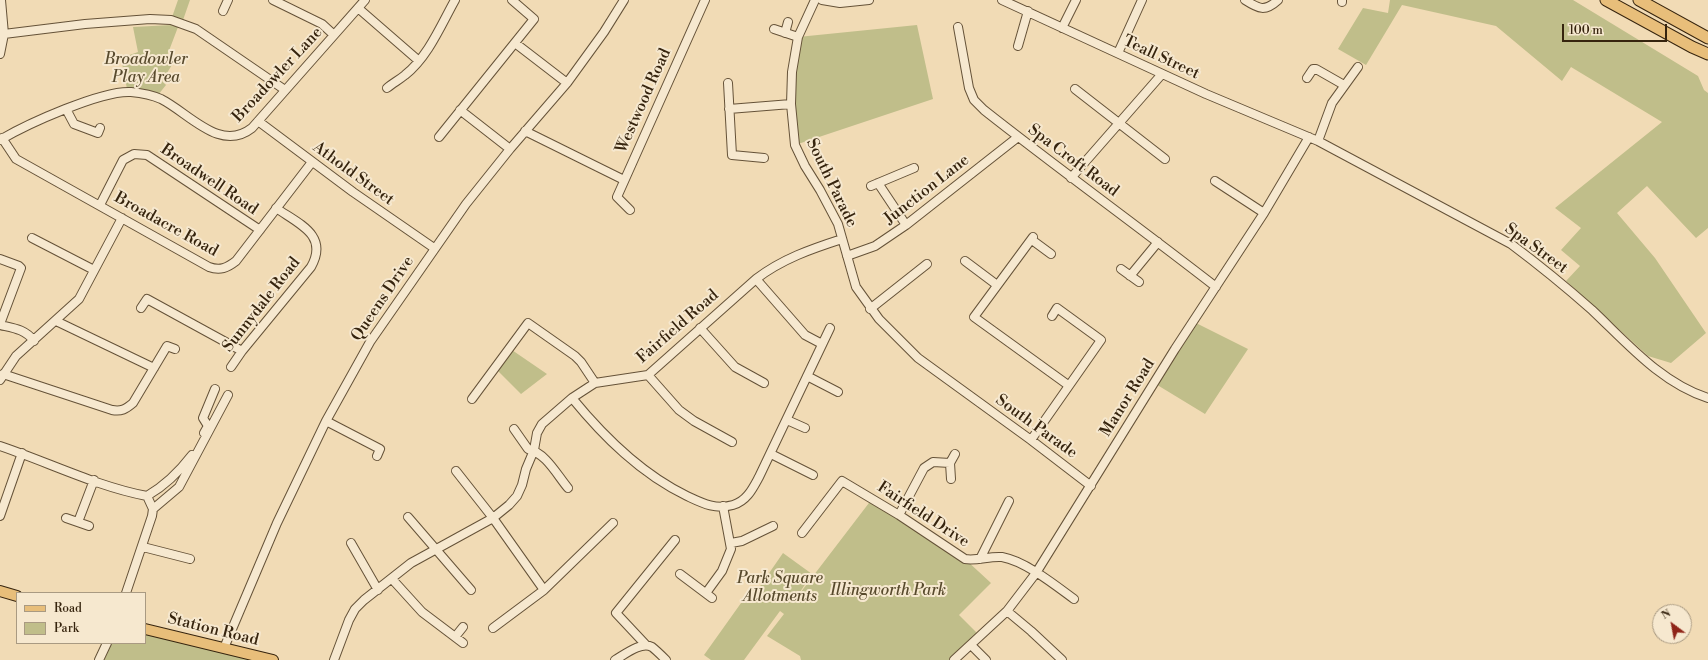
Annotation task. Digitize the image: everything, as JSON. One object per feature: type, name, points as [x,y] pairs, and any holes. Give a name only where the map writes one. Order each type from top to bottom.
[{"type":"highway","points":[[1606,0],[1692,47],[1708,54]]},
{"type":"highway","points":[[1639,0],[1708,38]]},
{"type":"main road","points":[[0,591],[16,596]]},
{"type":"main road","name":"Station Road","points":[[146,629],[273,660]]},
{"type":"street","points":[[0,54],[4,34],[1,0]]},
{"type":"street","points":[[223,11],[228,0]]},
{"type":"street","points":[[272,0],[322,24],[334,35]]},
{"type":"street","name":"Broadowler Lane","points":[[1,139],[66,109],[119,92],[130,92],[159,98],[208,129],[227,137],[240,136],[252,128],[365,0]]},
{"type":"street","points":[[385,88],[405,75],[419,61],[430,46],[456,0]]},
{"type":"street","points":[[439,137],[534,19],[512,0]]},
{"type":"street","name":"Queens Drive","points":[[224,648],[277,523],[326,421],[370,342],[434,248],[510,148],[567,83],[601,36],[624,0]]},
{"type":"street","name":"Westwood Road","points":[[630,210],[617,197],[705,0]]},
{"type":"street","name":"South Parade","points":[[815,0],[798,37],[792,72],[791,104],[795,145],[805,166],[838,224],[856,288],[870,309],[918,358],[1031,440],[1091,486]]},
{"type":"street","points":[[822,0],[840,3],[869,0]]},
{"type":"street","name":"Teall Street","points":[[1002,0],[1162,74],[1309,137]]},
{"type":"street","points":[[1062,28],[1076,0]]},
{"type":"street","points":[[1118,53],[1142,0]]},
{"type":"street","points":[[1245,0],[1253,5],[1265,8],[1270,7],[1278,0]]},
{"type":"street","points":[[358,8],[419,61]]},
{"type":"street","points":[[1017,41],[1028,11]]},
{"type":"street","points":[[4,34],[85,24],[150,19],[171,20],[196,29],[285,90]]},
{"type":"street","points":[[785,32],[788,22]]},
{"type":"street","name":"Spa Croft Road","points":[[958,27],[969,88],[974,100],[984,110],[1071,178],[1216,286]]},
{"type":"street","points":[[774,29],[798,37]]},
{"type":"street","points":[[515,42],[567,83]]},
{"type":"street","points":[[1307,78],[1312,65],[1344,86]]},
{"type":"street","points":[[1318,141],[1332,103],[1358,67]]},
{"type":"street","points":[[1071,178],[1162,74]]},
{"type":"street","points":[[728,83],[732,155],[764,158]]},
{"type":"street","points":[[1075,89],[1165,160]]},
{"type":"street","points":[[730,108],[791,104]]},
{"type":"street","points":[[66,109],[74,124],[98,133],[100,128]]},
{"type":"street","points":[[460,110],[510,148]]},
{"type":"street","name":"Athold Street","points":[[258,121],[312,162],[434,248]]},
{"type":"street","points":[[525,131],[624,180]]},
{"type":"street","name":"Junction Lane","points":[[847,256],[875,246],[906,225],[1018,137]]},
{"type":"street","name":"Spa Street","points":[[1309,137],[1511,244],[1581,301],[1670,381],[1707,398]]},
{"type":"street","name":"Manor Road","points":[[954,660],[1007,612],[1036,573],[1216,286],[1264,213],[1309,137]]},
{"type":"street","name":"Broadacre Road","points":[[1,139],[16,159],[209,267],[216,269],[229,266],[236,261],[312,162]]},
{"type":"street","name":"Broadwell Road","points":[[100,205],[124,160],[134,154],[147,155],[260,230]]},
{"type":"street","points":[[906,225],[874,185],[914,168]]},
{"type":"street","points":[[1214,181],[1264,213]]},
{"type":"street","name":"Sunnydale Road","points":[[231,367],[316,259],[316,239],[310,232],[276,208]]},
{"type":"street","points":[[122,218],[79,299],[16,356],[2,377],[119,412],[127,409],[133,402],[167,346],[175,349]]},
{"type":"street","points":[[32,238],[94,270]]},
{"type":"street","points":[[1051,254],[1032,238],[974,317],[1068,385]]},
{"type":"street","name":"Fairfield Road","points":[[334,660],[349,620],[355,609],[411,564],[493,518],[509,505],[517,496],[522,485],[526,469],[534,450],[537,433],[542,424],[572,398],[595,382],[648,375],[756,279],[784,260],[842,239]]},
{"type":"street","points":[[1130,276],[1158,242]]},
{"type":"street","points":[[0,259],[19,266],[20,271],[0,324],[19,329],[29,335],[34,341]]},
{"type":"street","points":[[965,261],[997,285]]},
{"type":"street","points":[[870,309],[927,264]]},
{"type":"street","points":[[1121,269],[1139,282]]},
{"type":"street","points":[[756,279],[805,335],[822,344]]},
{"type":"street","points":[[141,308],[147,299],[242,352]]},
{"type":"street","points":[[1031,440],[1068,385],[1101,340],[1057,308],[1052,316]]},
{"type":"street","points":[[56,321],[154,368]]},
{"type":"street","points":[[472,399],[528,323],[582,362],[595,382]]},
{"type":"street","points":[[700,328],[735,367],[764,383]]},
{"type":"street","points":[[572,398],[621,452],[668,487],[705,505],[714,507],[734,505],[743,500],[750,493],[771,454],[830,328]]},
{"type":"street","points":[[648,375],[679,410],[694,421],[732,442]]},
{"type":"street","points":[[807,376],[838,392]]},
{"type":"street","points":[[0,446],[94,480],[136,494],[147,496],[169,481],[195,452],[208,426],[203,418],[215,389]]},
{"type":"street","points":[[126,592],[143,546],[153,509],[179,487],[228,395]]},
{"type":"street","points":[[787,420],[805,428]]},
{"type":"street","points":[[326,421],[380,449],[376,456]]},
{"type":"street","points":[[514,428],[528,449],[534,450],[542,455],[568,488]]},
{"type":"street","points":[[0,516],[22,453]]},
{"type":"street","points":[[771,454],[813,475]]},
{"type":"street","points":[[951,479],[950,463],[955,454]]},
{"type":"street","points":[[899,515],[924,468],[933,462],[950,463]]},
{"type":"street","points":[[456,471],[493,518],[544,590]]},
{"type":"street","points":[[78,522],[94,480]]},
{"type":"street","name":"Fairfield Drive","points":[[802,533],[842,481],[899,515],[965,559],[1000,557],[1010,559],[1036,573],[1074,599]]},
{"type":"street","points":[[980,559],[1011,504],[1005,494]]},
{"type":"street","points":[[147,496],[153,509]]},
{"type":"street","points":[[680,574],[709,595],[729,556],[731,543],[723,506]]},
{"type":"street","points":[[408,517],[471,590]]},
{"type":"street","points":[[66,518],[89,526]]},
{"type":"street","points":[[493,628],[502,616],[544,590],[613,523]]},
{"type":"street","points":[[731,543],[742,541],[773,526]]},
{"type":"street","points":[[583,539],[589,546]]},
{"type":"street","points":[[646,645],[616,612],[675,540]]},
{"type":"street","points":[[351,543],[378,590]]},
{"type":"street","points":[[143,546],[190,559]]},
{"type":"street","points":[[392,579],[422,612],[463,643]]},
{"type":"street","points":[[1007,612],[1062,660]]},
{"type":"street","points":[[455,638],[463,627]]},
{"type":"street","points":[[100,660],[107,644]]},
{"type":"street","points":[[615,660],[640,646],[646,645],[652,647],[666,660]]},
{"type":"street","points":[[971,645],[986,660]]},
{"type":"green space","points":[[178,0],[190,0],[182,23],[171,20]]},
{"type":"green space","points":[[1390,0],[1573,0],[1698,76],[1704,90],[1708,93],[1708,228],[1696,238],[1647,186],[1617,213],[1655,258],[1706,333],[1671,363],[1648,356],[1566,281],[1580,266],[1561,250],[1581,228],[1555,208],[1662,122],[1571,67],[1562,81],[1496,26],[1402,5],[1366,65],[1338,49],[1363,8],[1388,13]]},
{"type":"green space","name":"Broadowler Play Area","points":[[171,25],[178,27],[167,56],[175,60],[162,81],[166,85],[158,95],[142,89],[127,89],[121,58],[138,52],[133,27]]},
{"type":"green space","points":[[917,25],[933,99],[795,145],[792,121],[798,37]]},
{"type":"green space","points":[[1194,322],[1248,349],[1205,414],[1154,383]]},
{"type":"green space","points":[[509,348],[547,374],[521,394],[495,368]]},
{"type":"green space","name":"Illingworth Park","points":[[872,499],[965,559],[991,583],[959,615],[977,633],[971,645],[954,660],[801,660],[800,656],[767,636],[784,614],[780,611],[744,660],[711,660],[704,655],[751,589],[756,592],[783,553],[812,574],[794,601]]},
{"type":"green space","points":[[146,629],[273,660],[99,660],[107,644],[146,644]]},
{"type":"park label","name":"Park Square Allotments","points":[[780,588]]}]
